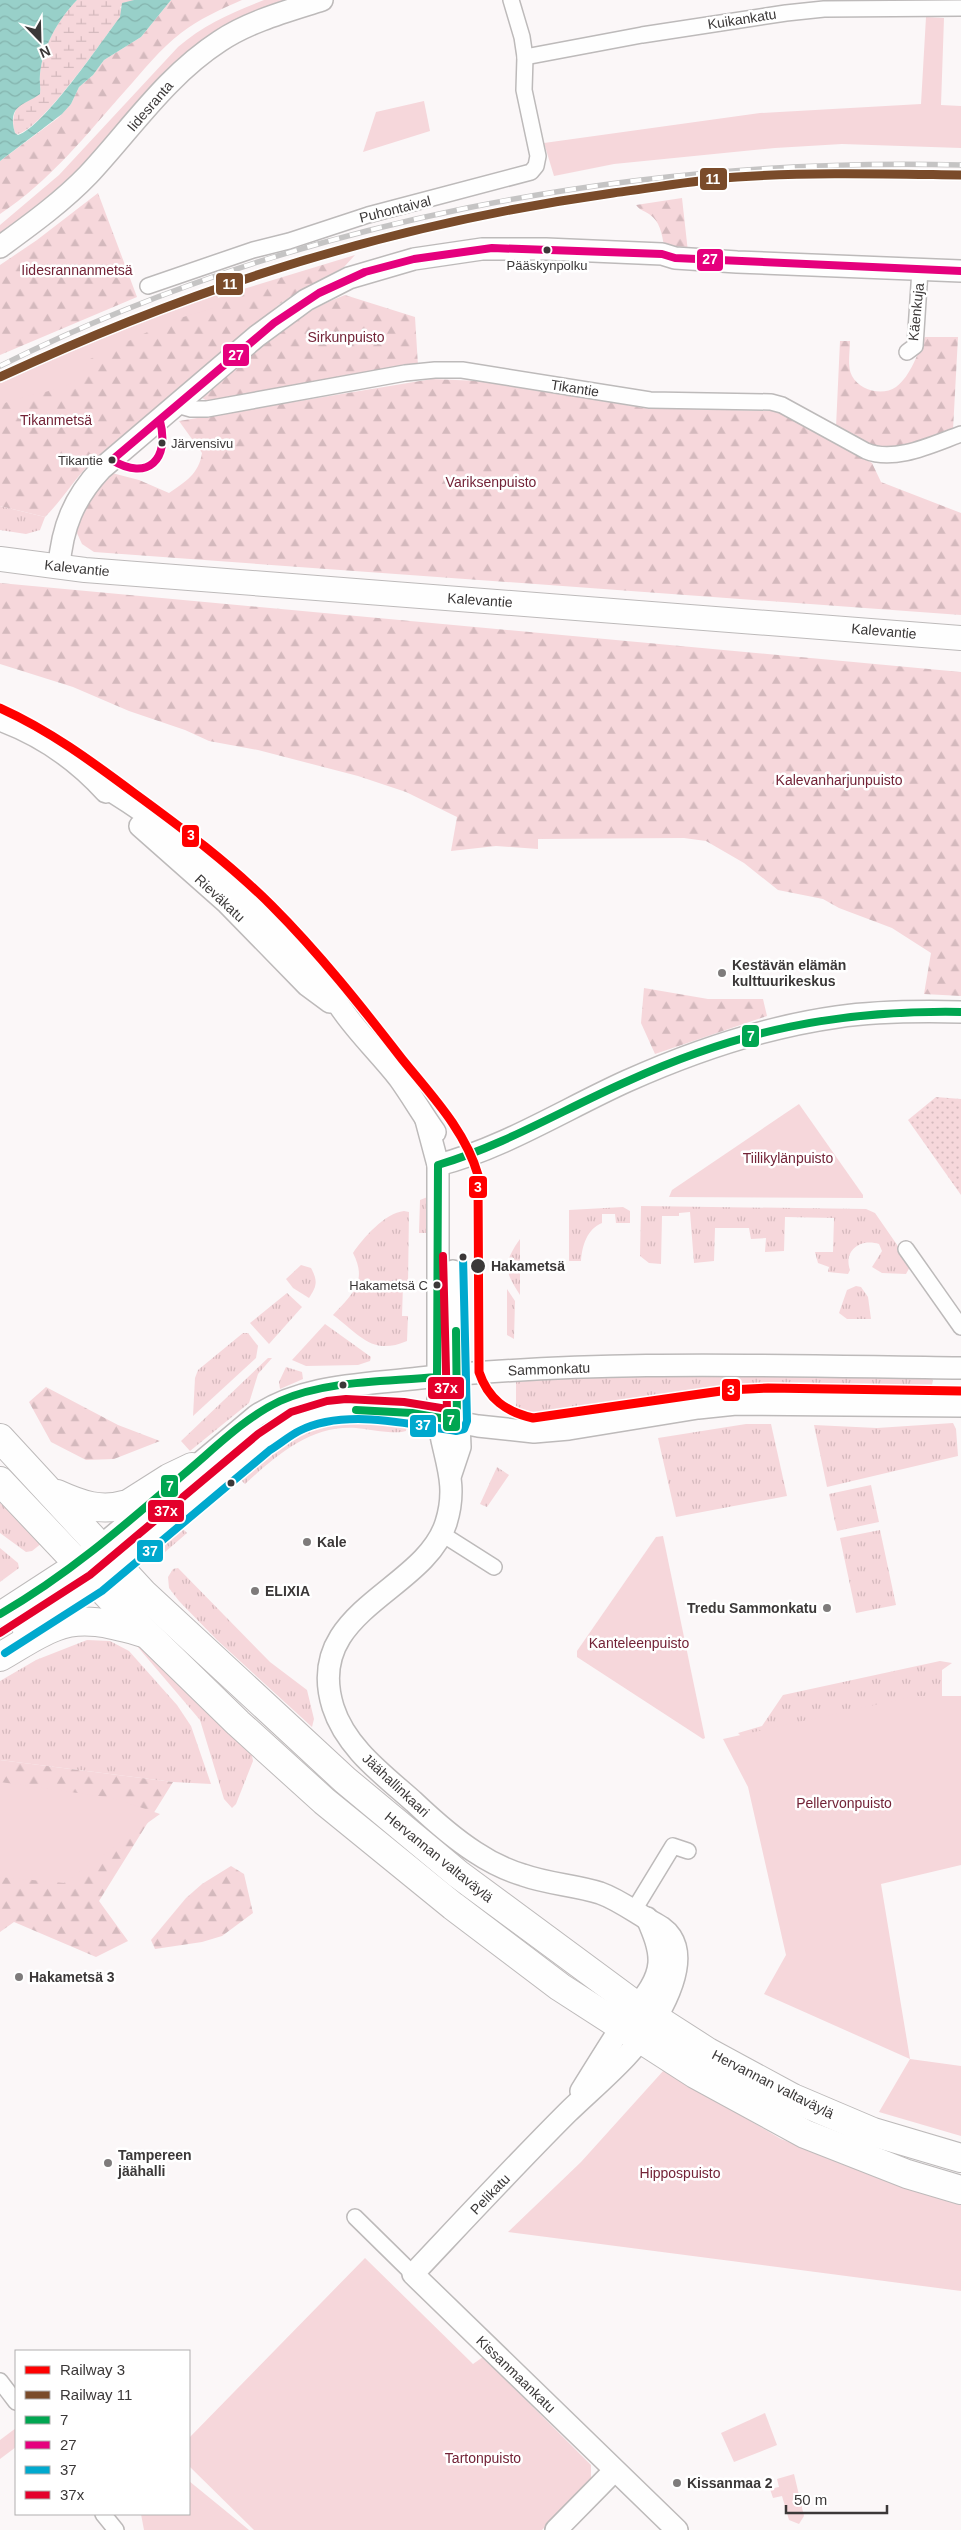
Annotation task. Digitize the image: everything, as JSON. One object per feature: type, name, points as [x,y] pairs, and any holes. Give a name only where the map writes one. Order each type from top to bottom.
[{"type":"highway","name":"Hervannan valtaväylä","points":[[0,1438],[150,1600],[345,1780],[638,2023],[695,2074],[805,2134],[907,2174],[961,2190]]},
{"type":"highway","points":[[50,1491],[78,1504],[94,1508],[120,1506],[128,1504],[169,1478],[192,1467]]},
{"type":"highway","name":"Hervannan valtaväylä","points":[[0,1481],[96,1583],[238,1723],[324,1801],[453,1906],[560,1986],[638,2023],[708,2052],[793,2098],[873,2132],[961,2158]]},
{"type":"highway","points":[[0,1656],[56,1626],[77,1621],[111,1623],[149,1635]]},
{"type":"main road","name":"Kalevantie","points":[[0,559],[59,567],[961,638]]},
{"type":"main road","points":[[0,1614],[77,1564],[100,1546]]},
{"type":"main road","points":[[0,1645],[119,1566]]},
{"type":"street","name":"Iidesranta","points":[[0,247],[41,216],[86,177],[124,136],[162,89],[187,65],[221,40],[239,30],[322,0]]},
{"type":"street","name":"Puhontaival","points":[[148,286],[232,256],[530,172],[536,166],[538,156],[524,90],[525,57],[511,0]]},
{"type":"street","name":"Kuikankatu","points":[[525,57],[642,35],[786,13],[824,9],[935,4],[961,8]]},
{"type":"street","points":[[59,567],[61,545],[67,522],[84,488],[101,469],[257,336],[306,300],[349,278],[414,259],[466,251],[510,248],[646,253],[704,260],[961,271]]},
{"type":"street","name":"Käenkuja","points":[[907,352],[915,346],[920,270]]},
{"type":"street","name":"Tikantie","points":[[177,405],[191,409],[207,409],[405,373],[462,370],[650,400],[771,402],[782,405],[866,451],[881,456],[899,453],[961,434]]},
{"type":"street","name":"Rieväkatu","points":[[0,720],[41,738],[98,783],[124,812],[234,910],[307,985],[344,1012],[400,1079],[426,1120],[444,1164],[439,1285],[447,1375],[448,1419]]},
{"type":"street","points":[[444,1164],[490,1148],[629,1080],[730,1043],[835,1017],[906,1011],[961,1012]]},
{"type":"street","points":[[906,1249],[961,1326]]},
{"type":"street","name":"Sammonkatu","points":[[100,1546],[192,1467],[256,1416],[274,1404],[294,1396],[342,1387],[447,1375],[564,1367],[961,1368]]},
{"type":"street","points":[[119,1566],[264,1442],[296,1422],[329,1411],[346,1409],[403,1412],[478,1426],[534,1432],[569,1429],[698,1408],[736,1404],[961,1406]]},
{"type":"street","name":"Jäähallinkaari","points":[[448,1419],[460,1447],[451,1474],[453,1496],[442,1534],[419,1562],[357,1616],[343,1632],[332,1658],[329,1683],[334,1708],[344,1728],[367,1760],[474,1852],[497,1865],[525,1876],[601,1894],[662,1927],[672,1937],[677,1960],[667,1996],[638,2023]]},
{"type":"street","points":[[442,1534],[494,1568]]},
{"type":"street","points":[[640,1914],[673,1846],[688,1851]]},
{"type":"street","name":"Pelikatu","points":[[413,2274],[566,2114],[638,2023]]},
{"type":"street","name":"Kissanmaankatu","points":[[355,2217],[614,2471],[677,2530]]},
{"type":"street","points":[[0,2382],[15,2401]]},
{"type":"street","points":[[556,2530],[614,2471]]},
{"type":"street","points":[[104,2515],[116,2530]]},
{"type":"green space","points":[[77,0],[134,0],[120,7],[122,10],[120,17],[86,64],[54,103],[26,130],[16,134],[13,122],[16,109],[21,103],[40,94],[40,74],[44,53],[52,34]]},
{"type":"green space","points":[[171,0],[242,0],[203,19],[173,39],[51,172],[0,214],[0,161],[58,118],[71,104],[79,87],[93,75],[104,60],[141,37]]},
{"type":"green space","points":[[264,0],[291,0],[227,26],[193,47],[168,70],[86,162],[30,211],[0,233],[0,225],[59,175],[178,47],[198,32],[219,20]]},
{"type":"green space","points":[[926,17],[944,18],[941,105],[961,106],[961,148],[842,144],[775,148],[614,164],[554,176],[544,143],[760,113],[921,104]]},
{"type":"green space","points":[[424,101],[430,131],[363,152],[376,112]]},
{"type":"green space","name":"Iidesrannanmetsä","points":[[98,193],[137,297],[0,355],[0,265],[37,240]]},
{"type":"green space","points":[[682,198],[688,252],[681,247],[664,246],[656,220],[636,205]]},
{"type":"green space","name":"Tikanmetsä","points":[[355,255],[344,267],[281,303],[91,462],[45,517],[0,506],[0,386],[154,321],[240,290]]},
{"type":"green space","points":[[223,285],[214,308],[173,320],[88,360],[78,378],[65,386],[0,405],[0,375],[68,344]]},
{"type":"green space","name":"Sirkunpuisto","points":[[345,295],[415,317],[418,366],[209,402],[202,398],[203,392],[271,337],[306,313]]},
{"type":"green space","points":[[925,337],[958,337],[953,430],[912,444],[889,449],[878,449],[861,443],[836,427],[840,341],[850,341],[850,368],[852,376],[856,381],[872,391],[885,391],[896,387],[906,377],[914,364]]},
{"type":"green space","name":"Variksenpuisto","points":[[432,379],[504,382],[643,408],[776,411],[872,463],[881,482],[961,513],[961,615],[94,552],[82,544],[76,531],[84,504],[112,473],[139,480],[169,493],[190,477],[198,467],[202,453],[179,421]]},
{"type":"green space","points":[[0,506],[45,517],[40,530],[26,534],[0,530]]},
{"type":"green space","name":"Kalevanharjunpuisto","points":[[0,583],[961,672],[961,996],[924,994],[931,953],[892,928],[839,908],[823,899],[778,890],[744,863],[706,841],[684,838],[538,839],[538,849],[496,846],[451,851],[457,817],[406,792],[358,776],[258,750],[209,741],[185,730],[129,711],[73,687],[0,664]]},
{"type":"green space","points":[[644,988],[708,999],[763,999],[767,1016],[655,1054],[641,1023]]},
{"type":"green space","points":[[936,1097],[961,1099],[961,1195],[908,1120]]},
{"type":"green space","name":"Tiilikylänpuisto","points":[[799,1104],[863,1195],[863,1198],[669,1197],[672,1190]]},
{"type":"green space","points":[[430,1196],[426,1233],[419,1233],[420,1200]]},
{"type":"green space","points":[[641,1206],[866,1209],[875,1213],[911,1265],[906,1274],[882,1273],[872,1267],[882,1251],[879,1244],[866,1243],[860,1244],[851,1251],[848,1274],[828,1272],[829,1267],[818,1263],[815,1252],[833,1252],[834,1218],[785,1217],[784,1251],[765,1252],[766,1238],[751,1239],[749,1228],[715,1228],[714,1261],[694,1263],[690,1212],[679,1213],[679,1216],[662,1216],[661,1264],[649,1263],[640,1256]]},
{"type":"green space","points":[[623,1207],[630,1211],[630,1223],[616,1223],[615,1214],[602,1214],[602,1223],[593,1229],[586,1239],[581,1261],[569,1261],[569,1210]]},
{"type":"green space","points":[[404,1211],[409,1212],[408,1284],[403,1284],[402,1316],[408,1316],[407,1341],[395,1345],[375,1345],[359,1336],[333,1315],[356,1287],[359,1272],[353,1253],[382,1221],[389,1216]]},
{"type":"green space","points":[[520,1239],[520,1295],[508,1273],[508,1261]]},
{"type":"green space","points":[[301,1265],[311,1268],[316,1280],[314,1290],[309,1298],[293,1288],[286,1279]]},
{"type":"green space","points":[[856,1286],[861,1287],[868,1297],[871,1319],[847,1319],[839,1313],[847,1290]]},
{"type":"green space","points":[[507,1289],[515,1301],[514,1339],[507,1335]]},
{"type":"green space","points":[[287,1293],[302,1307],[269,1344],[250,1323]]},
{"type":"green space","points":[[325,1324],[371,1357],[370,1361],[358,1365],[306,1366],[292,1360]]},
{"type":"green space","points":[[243,1333],[248,1333],[258,1346],[256,1358],[193,1416],[195,1378],[198,1370]]},
{"type":"green space","points":[[268,1358],[272,1358],[258,1374],[249,1403],[190,1451],[181,1441]]},
{"type":"green space","points":[[286,1367],[302,1372],[303,1379],[280,1389],[279,1382]]},
{"type":"green space","points":[[933,1373],[931,1401],[564,1425],[516,1423],[516,1378]]},
{"type":"green space","points":[[46,1387],[118,1425],[160,1441],[114,1459],[86,1460],[51,1442],[29,1402]]},
{"type":"green space","points":[[369,1419],[407,1421],[406,1431],[389,1432],[339,1428],[324,1432],[295,1444],[245,1484],[241,1480],[253,1464],[267,1451],[297,1433],[331,1423]]},
{"type":"green space","points":[[953,1423],[956,1429],[958,1456],[827,1487],[814,1425],[877,1428]]},
{"type":"green space","points":[[746,1424],[771,1424],[787,1496],[676,1517],[658,1438]]},
{"type":"green space","points":[[497,1467],[509,1475],[487,1507],[480,1504]]},
{"type":"green space","points":[[871,1485],[879,1522],[837,1531],[829,1494]]},
{"type":"green space","points":[[0,1499],[42,1543],[32,1551],[26,1552],[0,1533]]},
{"type":"green space","points":[[183,1529],[187,1533],[157,1559],[153,1559],[149,1555],[157,1545]]},
{"type":"green space","points":[[880,1530],[896,1605],[856,1613],[840,1538]]},
{"type":"green space","name":"Kanteleenpuisto","points":[[663,1536],[705,1738],[703,1739],[577,1657],[577,1651],[656,1537]]},
{"type":"green space","points":[[0,1548],[18,1563],[19,1568],[0,1582]]},
{"type":"green space","points":[[178,1568],[270,1662],[307,1690],[314,1719],[312,1727],[217,1640],[179,1601],[169,1588],[168,1577],[173,1569]]},
{"type":"green space","points":[[131,1639],[142,1645],[251,1750],[253,1761],[236,1804],[232,1808],[224,1799],[200,1720]]},
{"type":"green space","points":[[87,1640],[110,1641],[129,1651],[177,1705],[191,1726],[211,1784],[173,1782],[0,1760],[0,1681],[36,1660]]},
{"type":"green space","points":[[940,1661],[952,1663],[942,1670],[942,1696],[933,1712],[746,1741],[738,1733],[762,1726],[783,1695]]},
{"type":"green space","name":"Pellervonpuisto","points":[[914,1696],[961,1696],[961,1865],[881,1884],[910,2059],[764,1994],[786,1955],[748,1787],[723,1739]]},
{"type":"green space","points":[[0,1760],[173,1782],[99,1901],[128,1941],[96,1957],[14,1922],[0,1932]]},
{"type":"green space","points":[[0,1782],[113,1798],[160,1814],[64,1883],[0,1877]]},
{"type":"green space","points":[[231,1866],[244,1874],[253,1913],[222,1936],[202,1942],[155,1949],[151,1940],[186,1898],[202,1884]]},
{"type":"green space","points":[[910,2059],[961,2066],[961,2136],[879,2112]]},
{"type":"green space","name":"Hippospuisto","points":[[664,2070],[781,2139],[896,2183],[961,2203],[961,2291],[508,2232],[581,2162]]},
{"type":"green space","name":"Tartonpuisto","points":[[365,2258],[473,2364],[483,2357],[591,2465],[591,2479],[542,2530],[254,2530],[190,2467],[190,2437]]},
{"type":"green space","points":[[765,2413],[777,2445],[734,2462],[721,2433]]},
{"type":"green space","points":[[15,2429],[15,2448],[0,2459],[0,2440]]},
{"type":"green space","points":[[794,2474],[804,2516],[799,2524],[789,2520],[782,2496],[773,2498],[770,2489],[779,2487],[777,2479]]},
{"type":"green space","points":[[190,2482],[249,2530],[144,2530],[141,2515],[190,2515]]},
{"type":"water","points":[[0,0],[77,0],[52,34],[44,53],[40,74],[40,94],[18,107],[15,111],[13,123],[15,133],[18,135],[29,129],[42,117],[72,82],[120,17],[122,3],[134,0],[171,0],[141,37],[104,60],[93,75],[79,87],[71,104],[62,114],[0,161]]},
{"type":"railway","points":[[0,366],[112,315],[228,272],[347,236],[468,208],[591,187],[715,172],[838,165],[961,165]]},
{"type":"rail line","name":"11","points":[[0,377],[150,313],[224,286],[375,240],[453,222],[532,206],[721,178],[821,174],[961,175]]},
{"type":"rail line","name":"3","points":[[0,708],[53,736],[102,769],[188,833],[256,891],[323,961],[446,1114],[465,1143],[478,1175],[479,1372],[487,1390],[506,1408],[533,1418],[728,1390],[768,1388],[961,1391]]},
{"type":"transit line","name":"27","points":[[160,421],[162,446],[159,456],[153,463],[136,469],[112,460],[274,323],[319,293],[365,272],[414,259],[492,248],[662,254],[675,258],[961,271]]},
{"type":"transit line","name":"7","points":[[0,1614],[73,1566],[140,1512],[230,1434],[267,1408],[298,1394],[337,1385],[437,1377],[438,1165],[511,1137],[669,1063],[750,1036],[790,1027],[873,1015],[916,1012],[961,1012]]},
{"type":"transit line","name":"37x","points":[[0,1633],[90,1575],[258,1434],[291,1412],[327,1401],[346,1399],[404,1402],[447,1409],[443,1256]]},
{"type":"transit line","name":"37","points":[[5,1653],[102,1591],[270,1450],[299,1431],[317,1424],[336,1420],[356,1419],[398,1422],[456,1431],[464,1429],[467,1421],[463,1256]]},
{"type":"transit line","name":"7","points":[[356,1410],[412,1413],[457,1421],[456,1331]]},
{"type":"place","name":"Pääskynpolku","points":[[547,250]]},
{"type":"place","name":"Järvensivu","points":[[162,443]]},
{"type":"place","name":"Tikantie","points":[[112,460]]},
{"type":"place","name":"Kestävän elämän kulttuurikeskus","points":[[722,973]]},
{"type":"place","name":"Hakametsä","points":[[478,1266]]},
{"type":"place","name":"Hakametsä C","points":[[437,1285]]},
{"type":"place","name":"Kale","points":[[307,1542]]},
{"type":"place","name":"ELIXIA","points":[[255,1591]]},
{"type":"place","name":"Tredu Sammonkatu","points":[[827,1608]]},
{"type":"place","name":"Hakametsä 3","points":[[19,1977]]},
{"type":"place","name":"Tampereen jäähalli","points":[[108,2163]]},
{"type":"place","name":"Kissanmaa 2","points":[[677,2483]]}]
